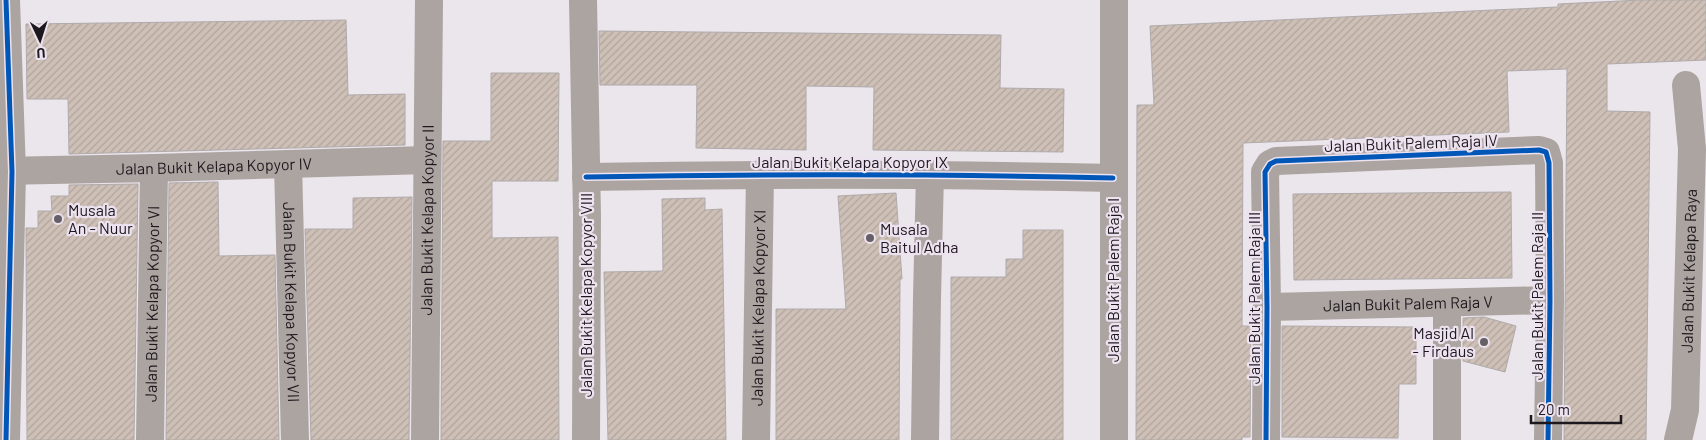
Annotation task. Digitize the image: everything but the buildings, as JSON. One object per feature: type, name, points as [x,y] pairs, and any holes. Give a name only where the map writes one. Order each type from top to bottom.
[{"type":"street","points":[[6,0],[6,440]]},
{"type":"street","name":"Jalan Bukit Kelapa Kopyor II","points":[[426,440],[430,0]]},
{"type":"street","name":"Jalan Bukit Kelapa Kopyor VIII","points":[[583,0],[586,177],[586,440]]},
{"type":"street","name":"Jalan Bukit Palem Raja I","points":[[1114,0],[1114,440]]},
{"type":"street","name":"Jalan Bukit Kelapa Raya","points":[[1678,440],[1696,410],[1699,131],[1686,86]]},
{"type":"street","name":"Jalan Bukit Palem Raja IV","points":[[1276,161],[1539,150],[1546,152]]},
{"type":"street","name":"Jalan Bukit Palem Raja II","points":[[1546,152],[1549,162],[1550,300],[1548,440]]},
{"type":"street","name":"Jalan Bukit Kelapa Kopyor IV","points":[[6,171],[428,160]]},
{"type":"street","name":"Jalan Bukit Palem Raja III","points":[[1266,440],[1265,172],[1270,164],[1276,161]]},
{"type":"street","name":"Jalan Bukit Kelapa Kopyor VII","points":[[288,164],[295,440]]},
{"type":"street","name":"Jalan Bukit Kelapa Kopyor VI","points":[[150,440],[154,168]]},
{"type":"street","name":"Jalan Bukit Kelapa Kopyor XI","points":[[756,440],[760,174]]},
{"type":"street","points":[[925,440],[930,174]]},
{"type":"street","name":"Jalan Bukit Kelapa Kopyor IX","points":[[586,177],[930,174],[1113,178]]},
{"type":"street","name":"Jalan Bukit Palem Raja V","points":[[1267,307],[1550,300]]},
{"type":"street","points":[[1447,303],[1447,440]]},
{"type":"cycle path","points":[[6,0],[12,172],[6,440]]},
{"type":"cycle path","points":[[1266,440],[1265,172],[1270,164],[1276,161],[1539,150],[1546,152],[1549,163],[1548,440]]},
{"type":"cycle path","points":[[586,177],[850,175],[1113,178]]},
{"type":"place","name":"Musala An - Nuur","points":[[58,219]]},
{"type":"place","name":"Musala Baitul Adha","points":[[870,238]]},
{"type":"place","name":"Masjid Al - Firdaus","points":[[1484,342]]}]
